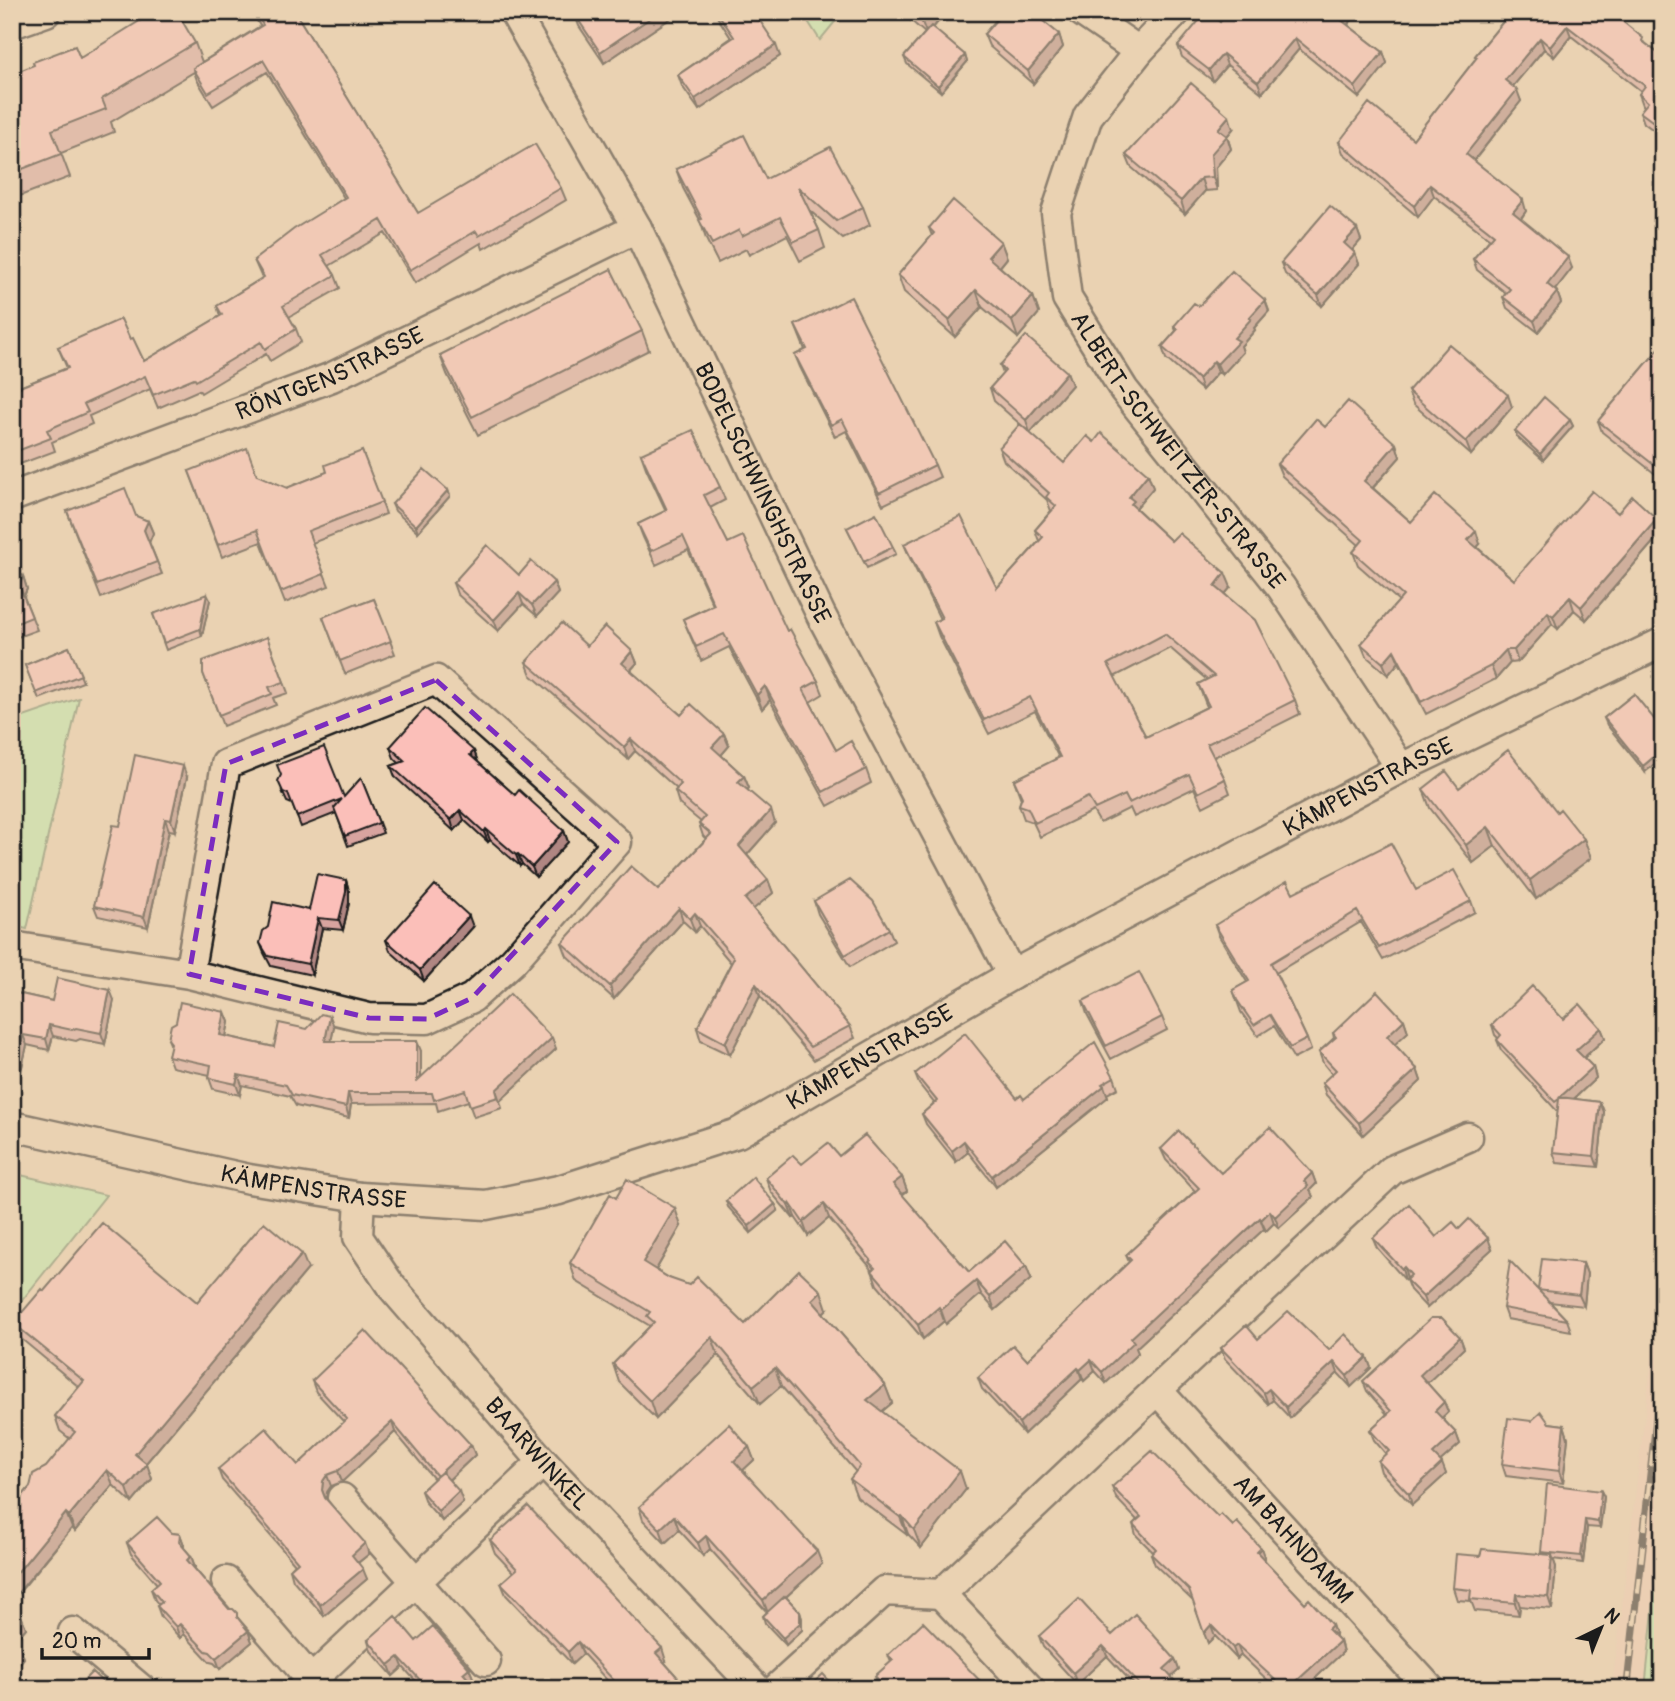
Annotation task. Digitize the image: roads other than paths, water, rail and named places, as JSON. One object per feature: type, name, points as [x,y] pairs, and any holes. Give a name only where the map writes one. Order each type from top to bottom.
[{"type":"street","points":[[12,24],[46,12]]},
{"type":"street","points":[[1082,12],[1139,51]]},
{"type":"street","name":"ALBERT-SCHWEITZER-STRASSE","points":[[1176,12],[1139,51],[1088,116],[1056,213],[1067,298],[1124,390],[1281,587],[1401,768]]},
{"type":"street","name":"BODELSCHWINGHSTRASSE","points":[[525,16],[638,228],[821,615],[1012,975]]},
{"type":"street","name":"RÖNTGENSTRASSE","points":[[12,497],[332,377],[638,228]]},
{"type":"street","name":"KÄMPENSTRASSE","points":[[12,1126],[249,1179],[360,1197],[486,1205],[559,1190],[737,1133],[1012,975],[1401,768],[1663,642]]},
{"type":"street","points":[[12,946],[189,974],[369,1018],[427,1020],[472,999],[513,961],[617,842],[436,680],[226,764],[189,974]]},
{"type":"street","points":[[941,1594],[1392,1170],[1468,1137]]},
{"type":"street","name":"BAARWINKEL","points":[[360,1197],[358,1237],[391,1286],[543,1462],[757,1689]]},
{"type":"street","name":"AM BAHNDAMM","points":[[1157,1390],[1430,1689]]},
{"type":"street","points":[[226,1581],[311,1686],[415,1582],[543,1462]]},
{"type":"street","points":[[342,1498],[486,1661]]},
{"type":"street","points":[[776,1689],[884,1591],[941,1594],[1030,1689]]},
{"type":"street","points":[[73,1632],[141,1689]]},
{"type":"railway","points":[[1627,1689],[1663,1360]]}]
